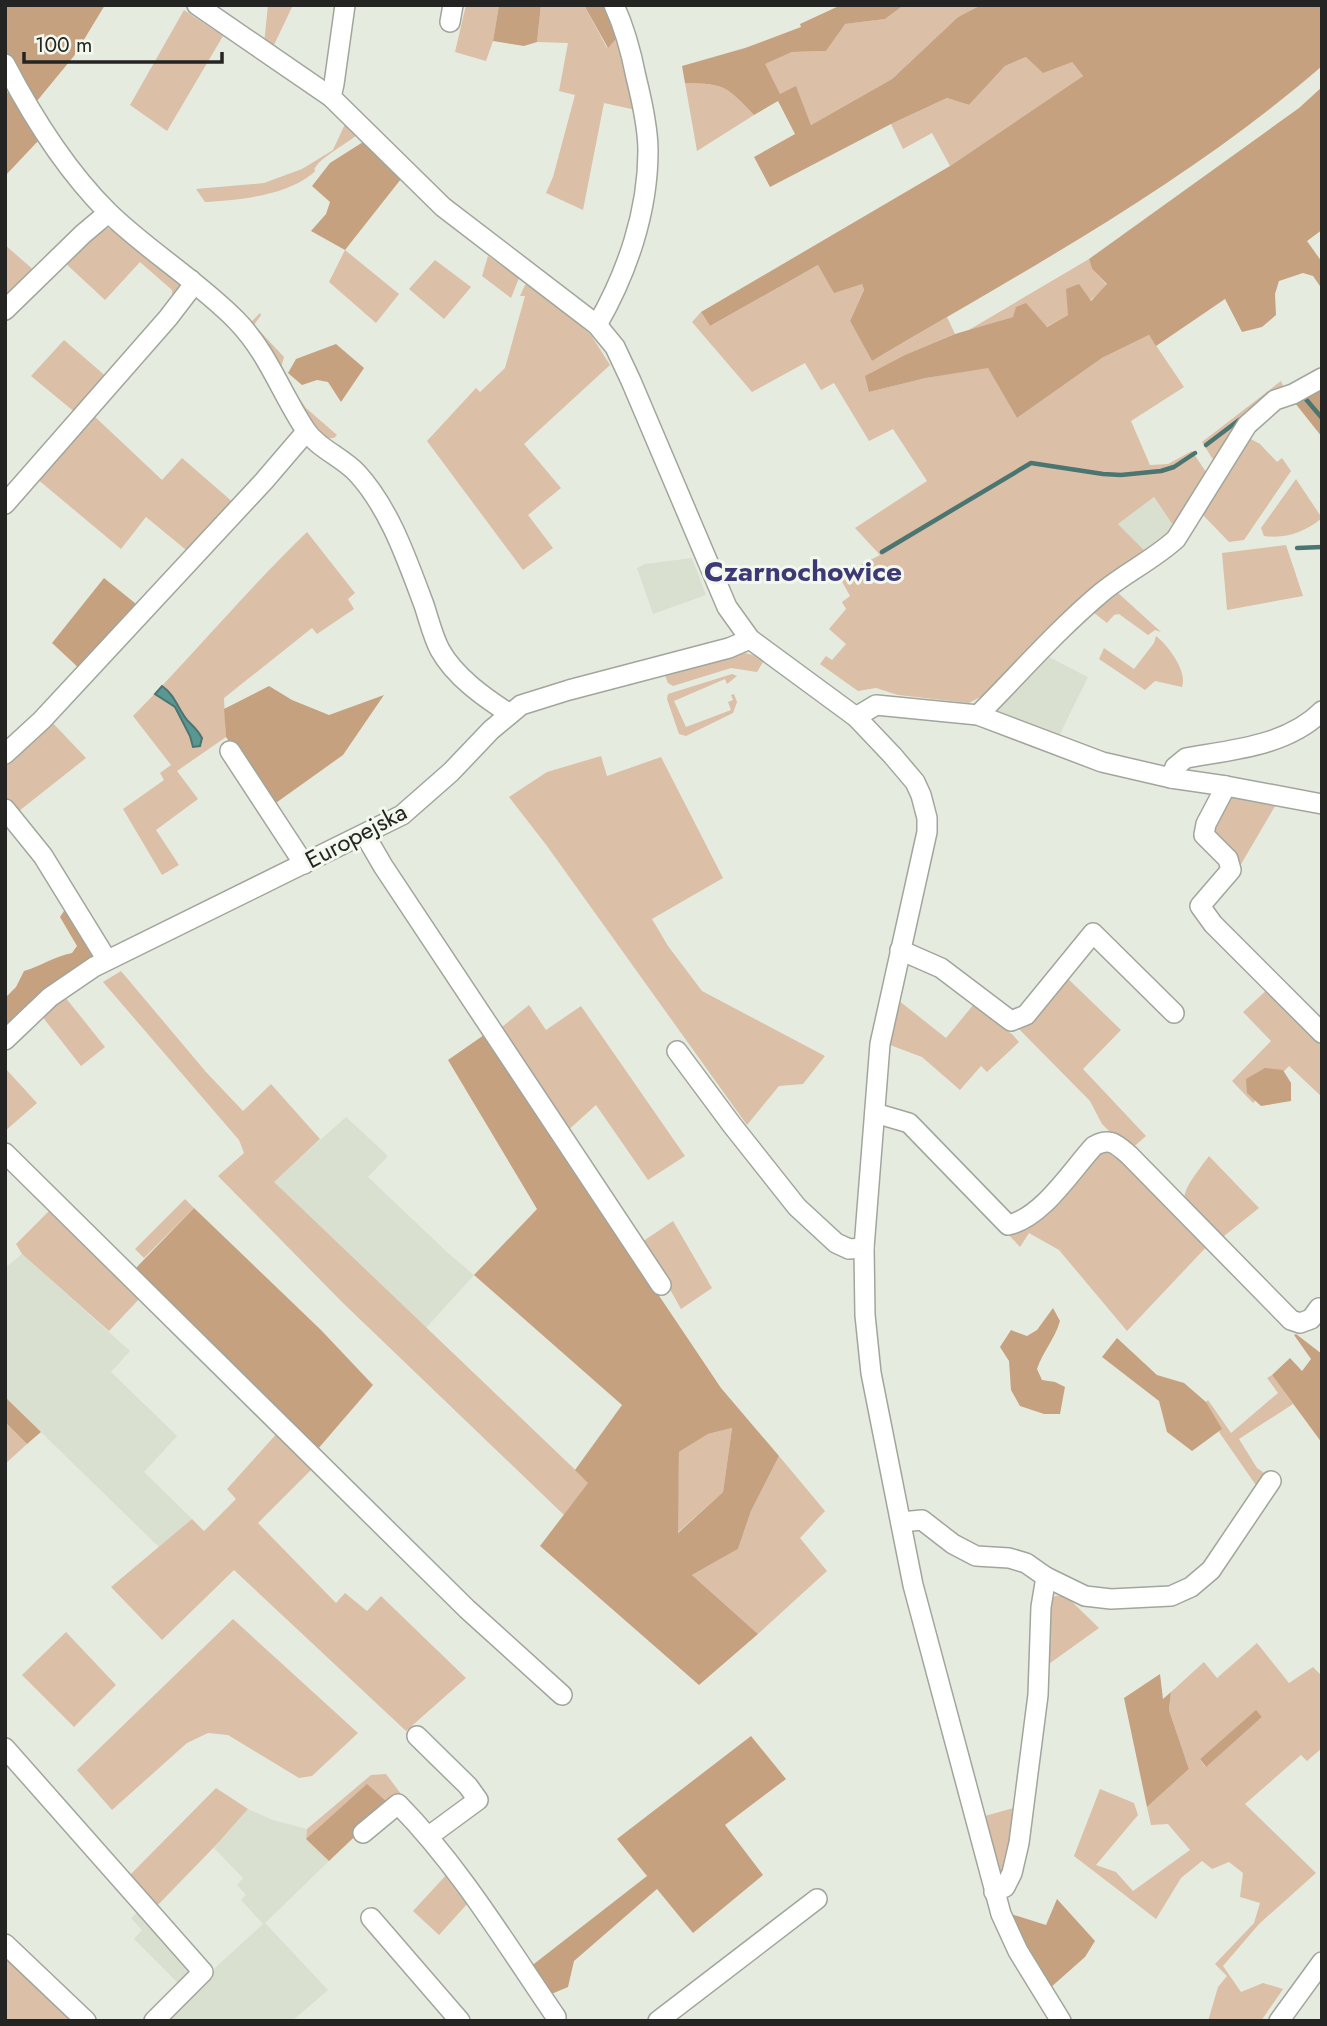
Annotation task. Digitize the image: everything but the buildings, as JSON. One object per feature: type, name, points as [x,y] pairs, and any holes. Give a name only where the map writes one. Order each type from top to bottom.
[{"type":"street","points":[[197,5],[331,97],[443,207],[597,325],[615,347],[631,381],[727,607],[750,639],[856,717],[915,782],[925,804],[927,818],[919,871],[880,1044],[864,1248],[865,1315],[871,1373],[924,1629],[994,1892],[1010,1937],[1061,2021]]},
{"type":"street","points":[[331,97],[345,5]]},
{"type":"street","points":[[597,325],[631,252],[645,198],[648,150],[643,108],[626,30],[614,5]]},
{"type":"street","points":[[8,77],[75,176],[108,213],[191,280],[238,322],[263,351],[306,432],[357,472],[386,514],[410,567],[440,650],[454,670],[510,714]]},
{"type":"street","points":[[5,310],[108,213]]},
{"type":"street","points":[[5,504],[169,318],[191,288],[191,280]]},
{"type":"street","points":[[978,715],[1055,633],[1104,591],[1160,554],[1176,539],[1247,425],[1275,400],[1293,394],[1322,378]]},
{"type":"street","points":[[5,754],[42,720],[264,481],[306,432]]},
{"type":"street","name":"Europejska","points":[[5,1040],[50,997],[77,977],[402,815],[521,705],[729,648],[750,639]]},
{"type":"street","points":[[856,717],[876,705],[978,715],[1102,762],[1171,778],[1322,804]]},
{"type":"street","points":[[1171,778],[1175,767],[1186,758],[1274,740],[1295,730],[1322,711]]},
{"type":"street","points":[[230,751],[304,864]]},
{"type":"street","points":[[1226,786],[1206,824],[1204,835],[1228,859],[1231,870],[1200,906],[1213,925],[1322,1033]]},
{"type":"street","points":[[5,809],[43,856],[107,960]]},
{"type":"street","points":[[365,835],[661,1285]]},
{"type":"street","points":[[900,950],[941,968],[1011,1021],[1026,1015],[1093,933],[1174,1013]]},
{"type":"street","points":[[677,1051],[797,1207],[836,1243],[849,1249],[864,1248]]},
{"type":"street","points":[[874,1113],[909,1123],[1008,1225],[1022,1222],[1036,1211],[1094,1146],[1103,1141],[1113,1141],[1291,1320],[1300,1323],[1311,1319],[1319,1308]]},
{"type":"street","points":[[5,1153],[467,1609],[562,1695]]},
{"type":"street","points":[[901,1522],[922,1520],[953,1544],[976,1556],[1026,1563],[1046,1577],[1085,1596],[1111,1600],[1171,1597],[1191,1587],[1211,1570],[1271,1481]]},
{"type":"street","points":[[994,1892],[1004,1887],[1012,1873],[1019,1843],[1038,1695],[1041,1607],[1046,1577]]},
{"type":"street","points":[[417,1736],[468,1786],[478,1800],[429,1836]]},
{"type":"street","points":[[5,1748],[203,1972],[154,2021]]},
{"type":"street","points":[[363,1833],[398,1804],[429,1836],[474,1897],[557,2020]]},
{"type":"street","points":[[658,2021],[817,1899]]},
{"type":"street","points":[[371,1918],[460,2021]]},
{"type":"street","points":[[5,1944],[86,2021]]},
{"type":"street","points":[[1279,2021],[1322,1962]]},
{"type":"shaded area","points":[[6,5],[105,5],[74,56],[32,107],[5,52]]},
{"type":"shaded area","points":[[268,5],[293,5],[272,49],[264,44]]},
{"type":"shaded area","points":[[466,5],[499,5],[493,41],[486,61],[455,52]]},
{"type":"shaded area","points":[[499,5],[541,5],[537,42],[524,46],[493,41]]},
{"type":"shaded area","points":[[541,5],[584,5],[607,48],[620,34],[636,110],[604,103],[583,210],[546,193],[553,177],[575,95],[559,91],[568,43],[537,42]]},
{"type":"shaded area","points":[[584,5],[608,5],[620,34],[608,48]]},
{"type":"shaded area","points":[[841,5],[904,5],[885,19],[845,24],[826,51],[792,52],[765,64],[780,94],[796,86],[811,125],[892,79],[958,17],[981,5],[1322,5],[1322,66],[1216,149],[1104,224],[872,361],[850,321],[864,290],[862,284],[834,293],[818,265],[710,326],[701,312],[950,166],[1083,76],[1072,62],[1043,73],[1026,57],[1005,66],[969,105],[947,98],[770,187],[754,157],[795,134],[778,101],[754,115],[731,92],[709,84],[685,83],[682,66],[745,48],[801,27],[800,24]]},
{"type":"shaded area","points":[[904,5],[981,5],[958,17],[892,79],[811,125],[796,87],[780,95],[764,64],[792,52],[826,51],[844,24],[885,19]]},
{"type":"shaded area","points":[[184,10],[223,36],[167,131],[130,105]]},
{"type":"shaded area","points":[[1026,57],[1072,62],[1083,76],[950,166],[932,133],[903,149],[891,124],[947,98],[969,105],[1005,66]]},
{"type":"shaded area","points":[[685,83],[709,84],[731,92],[754,115],[697,151]]},
{"type":"shaded area","points":[[1322,87],[1322,230],[1307,241],[1322,262],[1322,289],[1313,276],[1303,273],[1279,281],[1275,294],[1276,315],[1262,327],[1242,332],[1225,299],[1156,346],[1149,335],[1102,358],[1017,418],[988,368],[926,378],[869,392],[865,376],[907,354],[955,334],[1013,317],[1016,307],[1026,303],[1047,327],[1068,315],[1066,289],[1079,284],[1091,301],[1107,284],[1092,269],[1089,259],[1299,108]]},
{"type":"shaded area","points":[[10,90],[38,141],[5,176],[5,95]]},
{"type":"shaded area","points":[[345,124],[357,135],[320,161],[312,174],[289,187],[246,198],[205,202],[196,189],[264,183],[302,169],[333,150]]},
{"type":"shaded area","points":[[363,142],[401,179],[345,250],[311,231],[326,214],[330,202],[312,186],[330,163]]},
{"type":"shaded area","points":[[103,226],[122,234],[182,283],[173,306],[172,290],[140,262],[105,300],[63,261]]},
{"type":"shaded area","points":[[5,245],[36,272],[5,303]]},
{"type":"shaded area","points":[[345,250],[399,294],[376,323],[329,282]]},
{"type":"shaded area","points":[[488,256],[519,278],[511,298],[482,276]]},
{"type":"shaded area","points":[[1089,259],[1092,269],[1107,285],[1071,313],[1046,327],[1013,317],[967,331]]},
{"type":"shaded area","points":[[435,260],[471,287],[444,319],[409,289]]},
{"type":"shaded area","points":[[818,265],[862,284],[864,290],[850,321],[872,361],[947,317],[955,334],[907,354],[869,392],[988,367],[1017,418],[1102,358],[1149,335],[1184,387],[1131,421],[1150,465],[1168,464],[1192,451],[1208,475],[1175,528],[1154,497],[1118,524],[1146,552],[986,694],[969,703],[898,695],[876,688],[858,691],[820,664],[826,656],[832,660],[846,644],[829,629],[846,609],[842,602],[850,596],[839,576],[880,555],[855,528],[927,481],[893,429],[869,441],[834,383],[821,390],[805,363],[752,392],[692,322],[701,312],[710,326]]},
{"type":"shaded area","points":[[525,285],[591,335],[610,365],[524,444],[561,488],[528,515],[553,548],[523,570],[427,441],[476,388],[480,392],[505,368],[525,296],[520,296]]},
{"type":"shaded area","points":[[260,313],[254,325],[284,357],[280,371],[306,408],[337,435],[334,438],[327,438],[304,413],[253,333],[250,323]]},
{"type":"shaded area","points":[[64,340],[109,379],[77,414],[31,376]]},
{"type":"shaded area","points":[[336,344],[364,368],[341,402],[328,382],[317,380],[302,385],[288,373],[296,359]]},
{"type":"shaded area","points":[[1281,381],[1283,386],[1280,392],[1218,462],[1212,458],[1202,442]]},
{"type":"shaded area","points":[[1322,382],[1322,437],[1291,398]]},
{"type":"shaded area","points":[[92,414],[162,480],[182,458],[235,504],[191,554],[146,517],[121,549],[36,478]]},
{"type":"shaded area","points":[[1249,438],[1260,444],[1277,462],[1282,458],[1291,471],[1244,540],[1229,542],[1200,512]]},
{"type":"shaded area","points":[[1296,479],[1322,518],[1295,533],[1264,536],[1261,528]]},
{"type":"shaded area","points":[[1154,497],[1175,528],[1146,552],[1118,524]]},
{"type":"shaded area","points":[[307,532],[355,593],[348,599],[354,609],[317,634],[312,628],[224,698],[226,737],[177,771],[198,799],[156,830],[179,865],[162,875],[123,809],[164,780],[160,773],[171,765],[133,716]]},
{"type":"shaded area","points":[[1286,545],[1303,596],[1227,610],[1222,553]]},
{"type":"shaded area","points":[[692,558],[706,595],[653,614],[637,568],[645,564]]},
{"type":"shaded area","points":[[104,578],[141,608],[82,671],[52,643]]},
{"type":"shaded area","points":[[1117,592],[1161,632],[1155,630],[1148,635],[1119,614],[1114,615],[1107,623],[1093,612]]},
{"type":"shaded area","points":[[1156,636],[1180,667],[1182,687],[1155,681],[1145,690],[1099,659],[1104,648],[1134,669],[1154,643]]},
{"type":"shaded area","points":[[745,653],[763,662],[757,672],[731,668],[673,686],[668,683],[664,673]]},
{"type":"shaded area","points":[[1043,654],[1088,677],[1058,738],[993,713]]},
{"type":"shaded area","points":[[732,674],[737,676],[727,684],[725,679],[674,701],[686,727],[731,710],[728,702],[733,700],[731,695],[734,694],[737,702],[733,713],[686,736],[679,734],[667,699],[668,694]]},
{"type":"shaded area","points":[[269,686],[292,700],[329,715],[384,695],[343,755],[273,805],[226,737],[224,709]]},
{"type":"shaded area","points":[[49,719],[86,758],[19,811],[5,798],[5,764]]},
{"type":"shaded area","points":[[601,756],[607,776],[661,757],[723,878],[652,919],[668,946],[702,991],[825,1056],[803,1084],[779,1086],[747,1125],[509,797],[547,772]]},
{"type":"shaded area","points":[[1231,793],[1278,801],[1240,866],[1210,834]]},
{"type":"shaded area","points":[[66,908],[96,955],[5,1030],[5,998],[16,987],[24,971],[72,953],[77,946],[60,917]]},
{"type":"shaded area","points":[[121,971],[206,1072],[243,1111],[271,1084],[320,1139],[274,1182],[589,1483],[564,1515],[343,1303],[218,1176],[244,1153],[239,1140],[103,982]]},
{"type":"shaded area","points":[[1063,974],[1121,1030],[1083,1069],[1146,1136],[1129,1151],[1102,1124],[1090,1101],[1019,1029]]},
{"type":"shaded area","points":[[1270,987],[1322,1039],[1322,1097],[1289,1066],[1253,1103],[1232,1081],[1271,1041],[1243,1012]]},
{"type":"shaded area","points":[[65,997],[105,1047],[81,1066],[41,1015]]},
{"type":"shaded area","points":[[898,1000],[946,1038],[974,1004],[1019,1042],[987,1072],[981,1066],[960,1090],[922,1057],[890,1045]]},
{"type":"shaded area","points":[[529,1005],[546,1030],[581,1006],[685,1156],[648,1180],[596,1105],[565,1133],[497,1031]]},
{"type":"shaded area","points":[[484,1035],[721,1388],[779,1456],[751,1511],[738,1549],[692,1575],[758,1634],[699,1685],[540,1546],[588,1483],[575,1470],[622,1405],[474,1275],[537,1209],[448,1060]],"holes":[[[732,1428],[723,1492],[678,1533],[679,1452],[708,1434]]]},
{"type":"shaded area","points":[[5,1068],[37,1103],[5,1131]]},
{"type":"shaded area","points":[[1265,1068],[1283,1070],[1291,1083],[1291,1101],[1261,1106],[1247,1093],[1246,1079]]},
{"type":"shaded area","points":[[346,1117],[388,1156],[368,1177],[474,1275],[426,1328],[273,1182]]},
{"type":"shaded area","points":[[1100,1151],[1114,1152],[1210,1243],[1127,1331],[1059,1250],[1029,1233],[1020,1247],[1006,1232]]},
{"type":"shaded area","points":[[1209,1156],[1259,1208],[1219,1240],[1188,1208],[1185,1201],[1189,1184]]},
{"type":"shaded area","points":[[185,1199],[194,1208],[144,1258],[135,1249]]},
{"type":"shaded area","points":[[194,1208],[321,1330],[373,1385],[317,1450],[132,1272]]},
{"type":"shaded area","points":[[51,1209],[141,1297],[109,1331],[22,1254],[16,1244]]},
{"type":"shaded area","points":[[673,1221],[712,1288],[681,1309],[639,1244]]},
{"type":"shaded area","points":[[22,1254],[130,1351],[111,1372],[177,1436],[144,1472],[192,1519],[159,1547],[5,1397],[5,1268]]},
{"type":"shaded area","points":[[1053,1308],[1060,1321],[1037,1369],[1042,1380],[1065,1387],[1060,1414],[1044,1414],[1020,1406],[1011,1390],[1009,1361],[1000,1347],[1011,1330],[1027,1336],[1037,1330]]},
{"type":"shaded area","points":[[1294,1335],[1322,1354],[1322,1443],[1272,1375],[1290,1358],[1302,1371],[1311,1359]]},
{"type":"shaded area","points":[[1117,1338],[1157,1375],[1184,1383],[1206,1402],[1222,1429],[1192,1451],[1167,1432],[1159,1401],[1102,1357]]},
{"type":"shaded area","points":[[1272,1375],[1293,1404],[1239,1439],[1257,1468],[1270,1477],[1260,1491],[1219,1432],[1221,1429],[1206,1402],[1208,1400],[1231,1433],[1278,1393],[1267,1378]]},
{"type":"shaded area","points":[[5,1397],[41,1432],[27,1444],[5,1422]]},
{"type":"shaded area","points":[[5,1422],[27,1444],[5,1464]]},
{"type":"shaded area","points":[[732,1428],[723,1492],[677,1533],[679,1452],[708,1434]]},
{"type":"shaded area","points":[[279,1431],[314,1467],[258,1523],[336,1603],[345,1593],[367,1611],[381,1596],[466,1678],[406,1731],[234,1570],[162,1640],[111,1587],[192,1519],[204,1531],[236,1499],[227,1489]]},
{"type":"shaded area","points":[[779,1456],[825,1511],[800,1538],[827,1571],[758,1634],[692,1575],[738,1549],[751,1511]]},
{"type":"shaded area","points":[[1065,1595],[1099,1628],[1046,1666],[1046,1605],[1055,1596]]},
{"type":"shaded area","points":[[233,1619],[358,1733],[312,1776],[299,1778],[228,1735],[208,1733],[187,1743],[112,1810],[77,1770]]},
{"type":"shaded area","points":[[66,1632],[116,1685],[74,1727],[22,1675]]},
{"type":"shaded area","points":[[1257,1643],[1289,1683],[1313,1667],[1322,1676],[1322,1748],[1307,1761],[1301,1755],[1245,1804],[1316,1873],[1259,1924],[1223,1966],[1241,1992],[1263,1983],[1283,1989],[1261,2021],[1208,2021],[1218,1987],[1227,1976],[1215,1964],[1254,1923],[1260,1903],[1240,1897],[1243,1873],[1229,1862],[1212,1869],[1202,1861],[1181,1878],[1156,1919],[1074,1856],[1100,1789],[1134,1803],[1138,1815],[1096,1865],[1116,1872],[1133,1891],[1190,1850],[1168,1824],[1151,1825],[1147,1807],[1189,1769],[1169,1710],[1171,1692],[1204,1662],[1217,1678]],"holes":[[[1256,1711],[1262,1717],[1205,1767],[1200,1759]]]},
{"type":"shaded area","points":[[1160,1674],[1163,1699],[1171,1692],[1169,1710],[1189,1769],[1147,1807],[1124,1698]]},
{"type":"shaded area","points":[[1256,1710],[1262,1717],[1206,1767],[1200,1759]]},
{"type":"shaded area","points":[[751,1736],[786,1779],[725,1825],[763,1875],[693,1933],[657,1889],[574,1961],[568,1987],[549,1995],[530,1967],[647,1876],[617,1839]]},
{"type":"shaded area","points":[[386,1774],[404,1798],[306,1839],[307,1829],[371,1775]]},
{"type":"shaded area","points":[[367,1784],[389,1804],[329,1861],[306,1839]]},
{"type":"shaded area","points":[[216,1788],[248,1809],[153,1910],[126,1879]]},
{"type":"shaded area","points":[[1017,1807],[1004,1876],[998,1878],[985,1816]]},
{"type":"shaded area","points":[[248,1809],[273,1820],[307,1829],[306,1839],[329,1861],[265,1923],[328,1990],[292,2021],[166,2021],[216,1967],[263,1924],[241,1900],[246,1895],[237,1885],[243,1878],[214,1848]]},
{"type":"shaded area","points":[[448,1873],[469,1902],[439,1935],[413,1911]]},
{"type":"shaded area","points":[[1057,1899],[1095,1941],[1085,1957],[1050,1988],[1039,1975],[1011,1914],[1046,1925]]},
{"type":"shaded area","points":[[140,1909],[197,1970],[182,1987],[134,1939],[142,1930],[131,1918]]},
{"type":"shaded area","points":[[5,1952],[76,2021],[5,2021]]},
{"type":"water","points":[[162,686],[202,738],[200,746],[193,747],[175,707],[155,694]]},
{"type":"waterway","points":[[1304,397],[1322,418]]},
{"type":"waterway","points":[[1206,445],[1239,420]]},
{"type":"waterway","points":[[882,552],[1031,463],[1121,475],[1161,471],[1174,467],[1195,453]]},
{"type":"waterway","points":[[1297,548],[1322,547]]},
{"type":"district","name":"Czarnochowice","points":[[803,571]]}]
